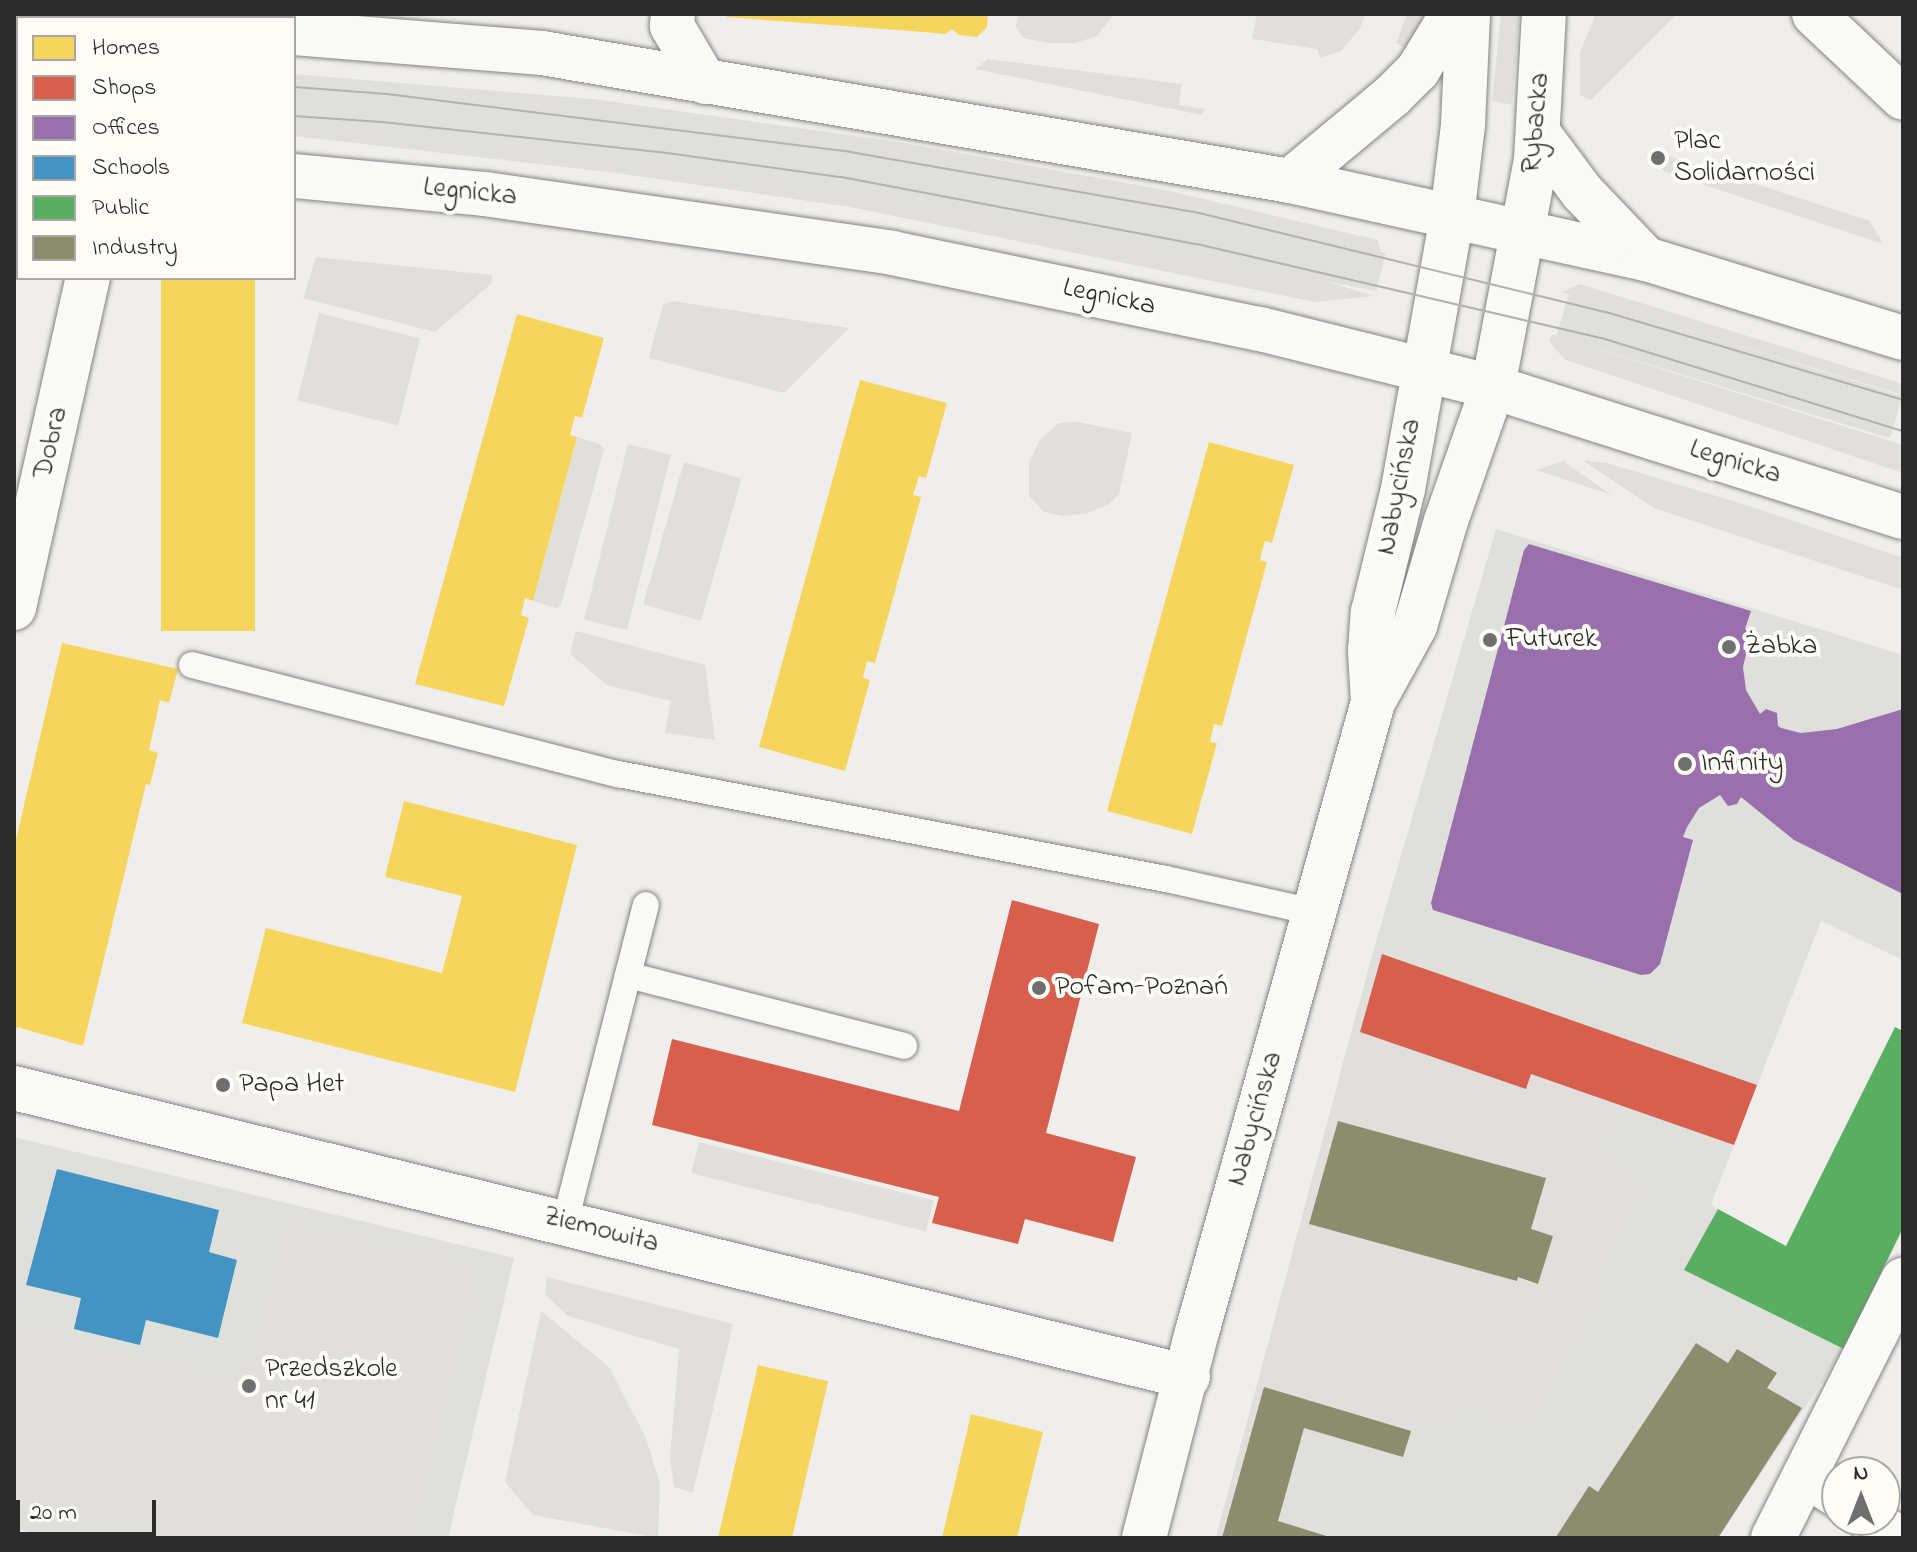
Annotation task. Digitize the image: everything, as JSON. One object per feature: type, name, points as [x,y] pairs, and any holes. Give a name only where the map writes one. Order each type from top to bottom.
[{"type":"street","points":[[19,14],[48,16]]},
{"type":"street","points":[[673,14],[672,26],[705,82]]},
{"type":"street","points":[[1290,181],[1392,96],[1418,70],[1452,14]]},
{"type":"street","points":[[1452,216],[1464,113],[1468,14]]},
{"type":"street","name":"Rybacka","points":[[1493,387],[1525,231],[1539,134],[1544,14]]},
{"type":"street","points":[[1814,14],[1903,98]]},
{"type":"street","points":[[296,33],[527,51],[1290,181],[1646,259],[1903,338]]},
{"type":"street","points":[[1539,134],[1582,192],[1646,259]]},
{"type":"street","name":"Legnicka","points":[[296,176],[485,194],[892,253],[1260,329],[1424,367],[1493,387],[1903,517]]},
{"type":"street","name":"Nabycińska","points":[[1373,702],[1370,651],[1373,612],[1403,489],[1452,216]]},
{"type":"street","name":"Dobra","points":[[14,608],[88,280]]},
{"type":"street","name":"Nabycińska","points":[[1144,1538],[1373,702],[1415,626],[1449,513],[1493,387]]},
{"type":"street","name":"Ziemowita","points":[[14,1088],[1188,1377]]},
{"type":"street","points":[[1833,1456],[1903,1280]]},
{"type":"street","points":[[1773,1538],[1821,1486]]},
{"type":"lane","points":[[192,665],[618,774],[1166,879],[1314,912]]},
{"type":"lane","points":[[565,1222],[646,905]]},
{"type":"lane","points":[[628,975],[904,1046]]},
{"type":"shaded area","points":[[1018,14],[1114,14],[1097,36],[1075,43],[1048,43],[1023,38],[1016,26]]},
{"type":"shaded area","points":[[1257,14],[1365,14],[1361,27],[1341,51],[1320,58],[1317,49],[1252,39]]},
{"type":"shaded area","points":[[1407,14],[1425,14],[1412,51],[1396,43]]},
{"type":"shaded area","points":[[1501,14],[1519,14],[1512,105],[1492,101]]},
{"type":"shaded area","points":[[1596,14],[1677,14],[1591,100],[1580,95],[1580,52]]},
{"type":"shaded area","points":[[988,59],[1182,84],[1179,105],[1204,109],[1202,115],[975,69]]},
{"type":"shaded area","points":[[296,74],[593,99],[892,141],[1165,190],[1378,240],[1381,252],[1243,218],[837,142],[687,120],[296,80]]},
{"type":"shaded area","points":[[296,80],[687,120],[837,142],[1243,218],[1386,253],[1376,291],[903,201],[614,159],[296,127]]},
{"type":"shaded area","points":[[296,127],[614,159],[903,201],[1322,280],[1374,296],[1315,302],[850,207],[616,173],[296,136]]},
{"type":"shaded area","points":[[1663,154],[1870,221],[1883,244],[1665,172],[1658,164]]},
{"type":"shaded area","points":[[316,257],[492,275],[491,284],[435,332],[303,298]]},
{"type":"shaded area","points":[[1580,284],[1903,384],[1903,395],[1561,292]]},
{"type":"shaded area","points":[[1569,294],[1903,396],[1890,438],[1556,336]]},
{"type":"shaded area","points":[[672,301],[849,328],[784,393],[649,358],[663,305]]},
{"type":"shaded area","points":[[319,313],[420,338],[398,425],[297,400]]},
{"type":"shaded area","points":[[1553,335],[1903,445],[1903,473],[1566,360],[1549,339]]},
{"type":"shaded area","points":[[1078,422],[1132,433],[1119,494],[1109,504],[1088,513],[1064,516],[1044,512],[1029,496],[1029,462],[1040,440],[1059,423]]},
{"type":"shaded area","points":[[577,437],[600,444],[604,449],[561,605],[556,608],[533,601]]},
{"type":"shaded area","points":[[628,444],[671,455],[627,630],[584,620]]},
{"type":"shaded area","points":[[1582,460],[1607,463],[1746,505],[1903,558],[1903,590],[1654,508]]},
{"type":"shaded area","points":[[1563,461],[1612,495],[1536,470]]},
{"type":"shaded area","points":[[684,462],[742,479],[701,621],[643,604]]},
{"type":"shaded area","points":[[1496,529],[1903,655],[1903,960],[1821,921],[1711,1204],[1718,1209],[1685,1269],[1844,1349],[1718,1538],[1216,1538],[1373,952]]},
{"type":"shaded area","points":[[576,631],[705,665],[715,740],[665,733],[671,701],[607,685],[570,654]]},
{"type":"shaded area","points":[[1373,952],[1382,954],[1361,1032],[1525,1089],[1531,1074],[1621,1105],[1604,1141],[1643,1191],[1536,1429],[1463,1409],[1411,1431],[1264,1387],[1222,1538],[1216,1538]],"holes":[[[1339,1121],[1545,1178],[1531,1229],[1553,1237],[1538,1283],[1518,1277],[1517,1281],[1309,1224]]]},
{"type":"shaded area","name":"Przedszkole nr 41","points":[[14,1137],[514,1258],[448,1538],[57,1538],[14,1528]]},
{"type":"shaded area","points":[[699,1142],[934,1201],[926,1232],[691,1173]]},
{"type":"shaded area","name":"Przedszkole nr 41","points":[[282,1220],[482,1266],[417,1538],[193,1538],[14,1496],[14,1324],[243,1381]]},
{"type":"shaded area","points":[[547,1277],[733,1324],[693,1493],[674,1487],[670,1458],[679,1349],[568,1316],[545,1294]]},
{"type":"shaded area","points":[[541,1311],[609,1367],[646,1438],[660,1484],[658,1538],[533,1515],[505,1482]]},
{"type":"building: Homes","points":[[725,14],[988,14],[987,27],[977,37],[959,35],[952,29],[946,34],[727,17]]},
{"type":"building: Homes","points":[[161,280],[255,280],[255,631],[161,631]]},
{"type":"building: Homes","points":[[517,314],[604,338],[582,418],[575,416],[570,435],[577,437],[533,601],[525,598],[521,615],[529,618],[504,706],[415,684]]},
{"type":"building: Homes","points":[[860,380],[947,403],[926,478],[919,476],[913,495],[921,497],[875,663],[867,661],[863,678],[870,680],[845,771],[759,747]]},
{"type":"building: Homes","points":[[1209,442],[1294,465],[1272,543],[1265,541],[1262,551],[1260,560],[1267,562],[1222,726],[1214,724],[1210,742],[1217,743],[1192,834],[1107,811]]},
{"type":"building: Homes","points":[[62,643],[178,669],[169,703],[160,700],[149,750],[158,753],[150,785],[146,784],[83,1046],[17,1027],[14,1034],[14,848]]},
{"type":"building: Homes","points":[[404,801],[577,845],[515,1092],[242,1023],[266,928],[442,973],[462,896],[385,877]]},
{"type":"building: Homes","points":[[758,1365],[828,1381],[792,1538],[718,1538]]},
{"type":"building: Homes","points":[[971,1414],[1043,1432],[1017,1538],[942,1538]]},
{"type":"building: Shops","points":[[1012,900],[1099,924],[1046,1133],[1136,1157],[1113,1242],[1025,1219],[1018,1244],[932,1223],[939,1197],[652,1125],[672,1039],[959,1111]]},
{"type":"building: Shops","points":[[1382,954],[1757,1085],[1734,1145],[1531,1074],[1526,1089],[1360,1032]]},
{"type":"building: Offices","name":"Infinity","points":[[1529,544],[1751,611],[1745,629],[1751,633],[1743,667],[1746,690],[1760,714],[1766,709],[1777,713],[1781,728],[1801,733],[1837,729],[1903,709],[1903,894],[1794,840],[1741,797],[1737,804],[1728,806],[1720,795],[1699,808],[1683,837],[1693,840],[1660,964],[1650,974],[1641,975],[1433,910],[1431,903],[1524,550]]},
{"type":"building: Schools","points":[[57,1169],[219,1210],[209,1252],[237,1260],[218,1338],[146,1320],[140,1345],[74,1329],[81,1298],[26,1285]]},
{"type":"building: Public","points":[[1895,1027],[1903,1031],[1903,1228],[1844,1349],[1684,1270],[1718,1209],[1786,1246]]},
{"type":"building: Industry","points":[[1338,1121],[1546,1178],[1531,1229],[1553,1236],[1538,1284],[1518,1277],[1517,1281],[1309,1224]]},
{"type":"building: Industry","points":[[1696,1343],[1728,1363],[1737,1349],[1777,1373],[1767,1388],[1802,1408],[1718,1538],[1556,1537],[1589,1486],[1598,1492]]},
{"type":"building: Industry","points":[[1264,1387],[1411,1431],[1403,1457],[1304,1428],[1278,1521],[1333,1538],[1222,1538]]},
{"type":"tram line","points":[[296,87],[387,94],[850,152],[1199,213],[1606,312],[1903,400]]},
{"type":"tram line","points":[[296,116],[382,122],[667,153],[841,177],[1197,244],[1605,339],[1903,431]]},
{"type":"place","name":"Plac Solidarności","points":[[1658,158]]},
{"type":"place","name":"Futurek","points":[[1490,640]]},
{"type":"place","name":"Żabka","points":[[1729,647]]},
{"type":"place","name":"Infinity","points":[[1685,764]]},
{"type":"place","name":"Pofam-Poznań","points":[[1039,988]]},
{"type":"place","name":"Papa Het","points":[[223,1085]]},
{"type":"place","name":"Przedszkole nr 41","points":[[249,1386]]}]
